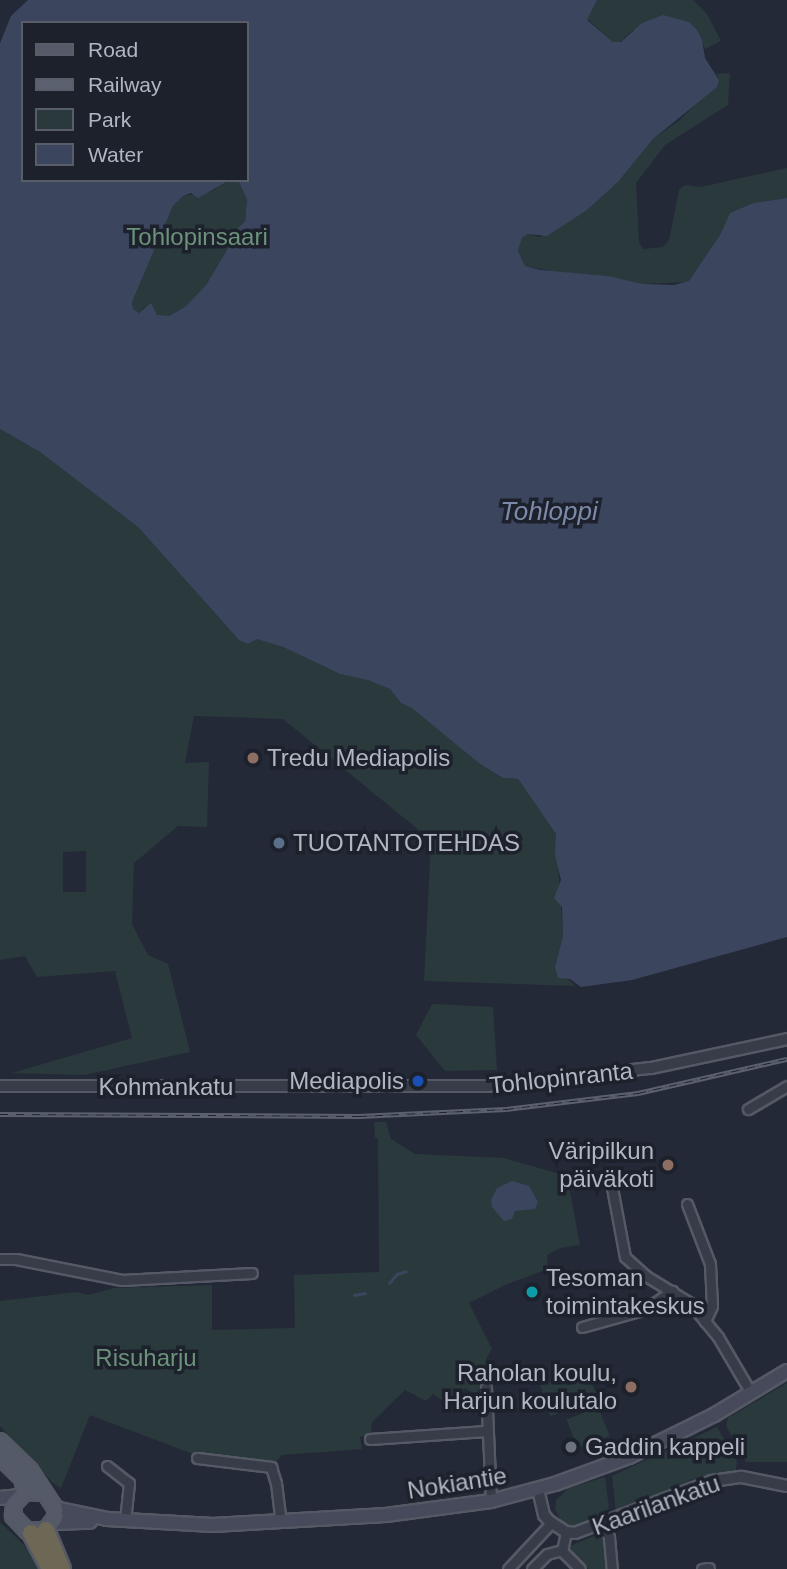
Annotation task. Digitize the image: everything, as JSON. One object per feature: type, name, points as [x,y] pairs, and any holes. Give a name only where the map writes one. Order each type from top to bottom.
[{"type":"highway","points":[[46,1523],[50,1569]]},
{"type":"highway","points":[[46,1523],[62,1569]]},
{"type":"main road","name":"Nokiantie","points":[[46,1523],[107,1519],[213,1525],[281,1522],[414,1512],[491,1501],[538,1489],[629,1457],[693,1427],[787,1371]]},
{"type":"main road","points":[[0,1440],[30,1470],[44,1493],[46,1523],[21,1528],[6,1513],[22,1494],[22,1478],[0,1457]]},
{"type":"main road","points":[[0,1498],[44,1493]]},
{"type":"street","name":"Tohlopinranta","points":[[333,1087],[468,1087],[579,1078],[651,1068],[787,1039]]},
{"type":"street","name":"Kohmankatu","points":[[0,1086],[333,1087]]},
{"type":"street","points":[[747,1109],[787,1086]]},
{"type":"street","points":[[610,1177],[625,1257],[636,1269],[690,1303],[705,1321],[751,1393]]},
{"type":"street","points":[[688,1204],[710,1265],[712,1306],[705,1321]]},
{"type":"street","points":[[0,1259],[16,1259],[122,1280],[252,1273]]},
{"type":"street","points":[[582,1327],[646,1309],[672,1291]]},
{"type":"street","points":[[486,1387],[491,1501]]},
{"type":"street","points":[[370,1439],[486,1431]]},
{"type":"street","points":[[197,1458],[273,1469],[281,1522]]},
{"type":"street","points":[[107,1466],[130,1483],[125,1520]]},
{"type":"street","name":"Kaarilankatu","points":[[566,1532],[582,1532],[697,1485],[725,1478],[763,1479],[787,1486]]},
{"type":"street","points":[[538,1489],[544,1515],[566,1532],[562,1550]]},
{"type":"street","points":[[508,1569],[551,1523]]},
{"type":"street","points":[[604,1524],[610,1545],[612,1569]]},
{"type":"street","points":[[532,1569],[547,1554],[562,1550]]},
{"type":"street","points":[[562,1550],[580,1569]]},
{"type":"street","points":[[702,1569],[709,1569]]},
{"type":"green space","points":[[597,0],[693,0],[707,14],[721,41],[705,49],[697,30],[689,22],[633,30],[620,42],[613,42],[587,19]]},
{"type":"green space","points":[[730,73],[728,105],[665,145],[636,183],[639,242],[643,249],[663,247],[669,240],[679,190],[685,185],[701,187],[787,168],[787,198],[753,203],[730,213],[720,235],[689,282],[643,284],[609,276],[555,272],[525,266],[518,249],[522,238],[528,234],[540,237],[587,210],[618,182],[653,139],[681,119],[719,80],[717,74]]},
{"type":"green space","name":"Tohlopinsaari","points":[[227,182],[239,182],[247,200],[245,221],[232,234],[227,250],[206,285],[186,306],[169,316],[157,316],[144,307],[139,313],[133,309],[132,302],[173,206],[183,196],[210,192]]},
{"type":"green space","points":[[0,429],[40,452],[138,527],[239,640],[256,638],[283,647],[340,674],[368,679],[390,689],[401,703],[412,707],[480,764],[503,778],[518,779],[556,834],[563,936],[555,967],[575,986],[424,981],[431,840],[283,719],[194,716],[185,763],[209,762],[207,827],[178,826],[134,863],[132,924],[148,955],[168,964],[190,1052],[84,1075],[12,1073],[132,1038],[115,971],[37,977],[25,956],[0,960]],"holes":[[[86,851],[86,892],[63,892],[63,852]]]},
{"type":"green space","points":[[432,1004],[493,1007],[497,1070],[445,1071],[416,1035]]},
{"type":"green space","name":"Risuharju","points":[[374,1122],[386,1122],[391,1139],[415,1154],[504,1158],[567,1176],[580,1245],[560,1248],[547,1255],[548,1269],[507,1284],[469,1303],[492,1349],[486,1359],[492,1376],[475,1394],[465,1388],[450,1406],[433,1394],[426,1401],[405,1390],[372,1422],[371,1434],[360,1437],[362,1449],[282,1455],[274,1464],[201,1457],[90,1415],[61,1488],[53,1483],[0,1426],[0,1301],[77,1292],[88,1295],[114,1288],[212,1285],[212,1330],[295,1328],[294,1275],[379,1272],[378,1138],[375,1138]]},
{"type":"green space","points":[[588,1370],[598,1400],[550,1416],[540,1385]]},
{"type":"green space","points":[[787,1383],[787,1462],[746,1462],[726,1426],[728,1418]]},
{"type":"green space","points":[[598,1407],[610,1436],[578,1448],[566,1420]]},
{"type":"green space","points":[[717,1427],[737,1462],[736,1470],[699,1477],[616,1513],[612,1476]]},
{"type":"green space","points":[[605,1477],[610,1516],[576,1528],[561,1521],[555,1509],[556,1500],[569,1488]]},
{"type":"green space","points":[[0,1522],[30,1551],[40,1569],[0,1569]]},
{"type":"green space","points":[[599,1534],[605,1542],[607,1565],[605,1569],[589,1569],[571,1553],[570,1546]]},
{"type":"water","name":"Tohloppi","points":[[28,0],[597,0],[587,20],[613,42],[621,42],[642,23],[663,15],[689,22],[697,30],[705,58],[719,80],[717,87],[653,139],[618,182],[587,210],[547,236],[528,234],[522,238],[518,250],[525,266],[540,270],[609,276],[643,284],[674,285],[689,281],[720,235],[730,213],[753,203],[787,198],[787,937],[632,980],[581,987],[570,979],[558,978],[555,967],[563,936],[562,907],[554,898],[561,880],[555,855],[556,834],[518,779],[503,778],[480,764],[412,708],[401,703],[390,689],[368,680],[340,674],[283,647],[257,639],[248,644],[239,640],[138,527],[40,452],[0,429],[0,43],[11,16]]},
{"type":"water","points":[[512,1181],[529,1186],[538,1202],[535,1209],[515,1211],[512,1219],[504,1221],[492,1207],[491,1200],[497,1188]]},
{"type":"waterway","points":[[389,1283],[397,1274],[406,1271]]},
{"type":"waterway","points":[[354,1295],[365,1293]]},
{"type":"railway","points":[[0,1114],[359,1116],[506,1109],[638,1093],[787,1059]]},
{"type":"place","name":"Tredu Mediapolis","points":[[253,758]]},
{"type":"place","name":"TUOTANTOTEHDAS","points":[[279,843]]},
{"type":"place","name":"Mediapolis","points":[[418,1081]]},
{"type":"place","name":"Väripilkun päiväkoti","points":[[668,1165]]},
{"type":"place","name":"Tesoman toimintakeskus","points":[[532,1292]]},
{"type":"place","name":"Raholan koulu, Harjun koulutalo","points":[[631,1387]]},
{"type":"place","name":"Gaddin kappeli","points":[[571,1447]]}]
